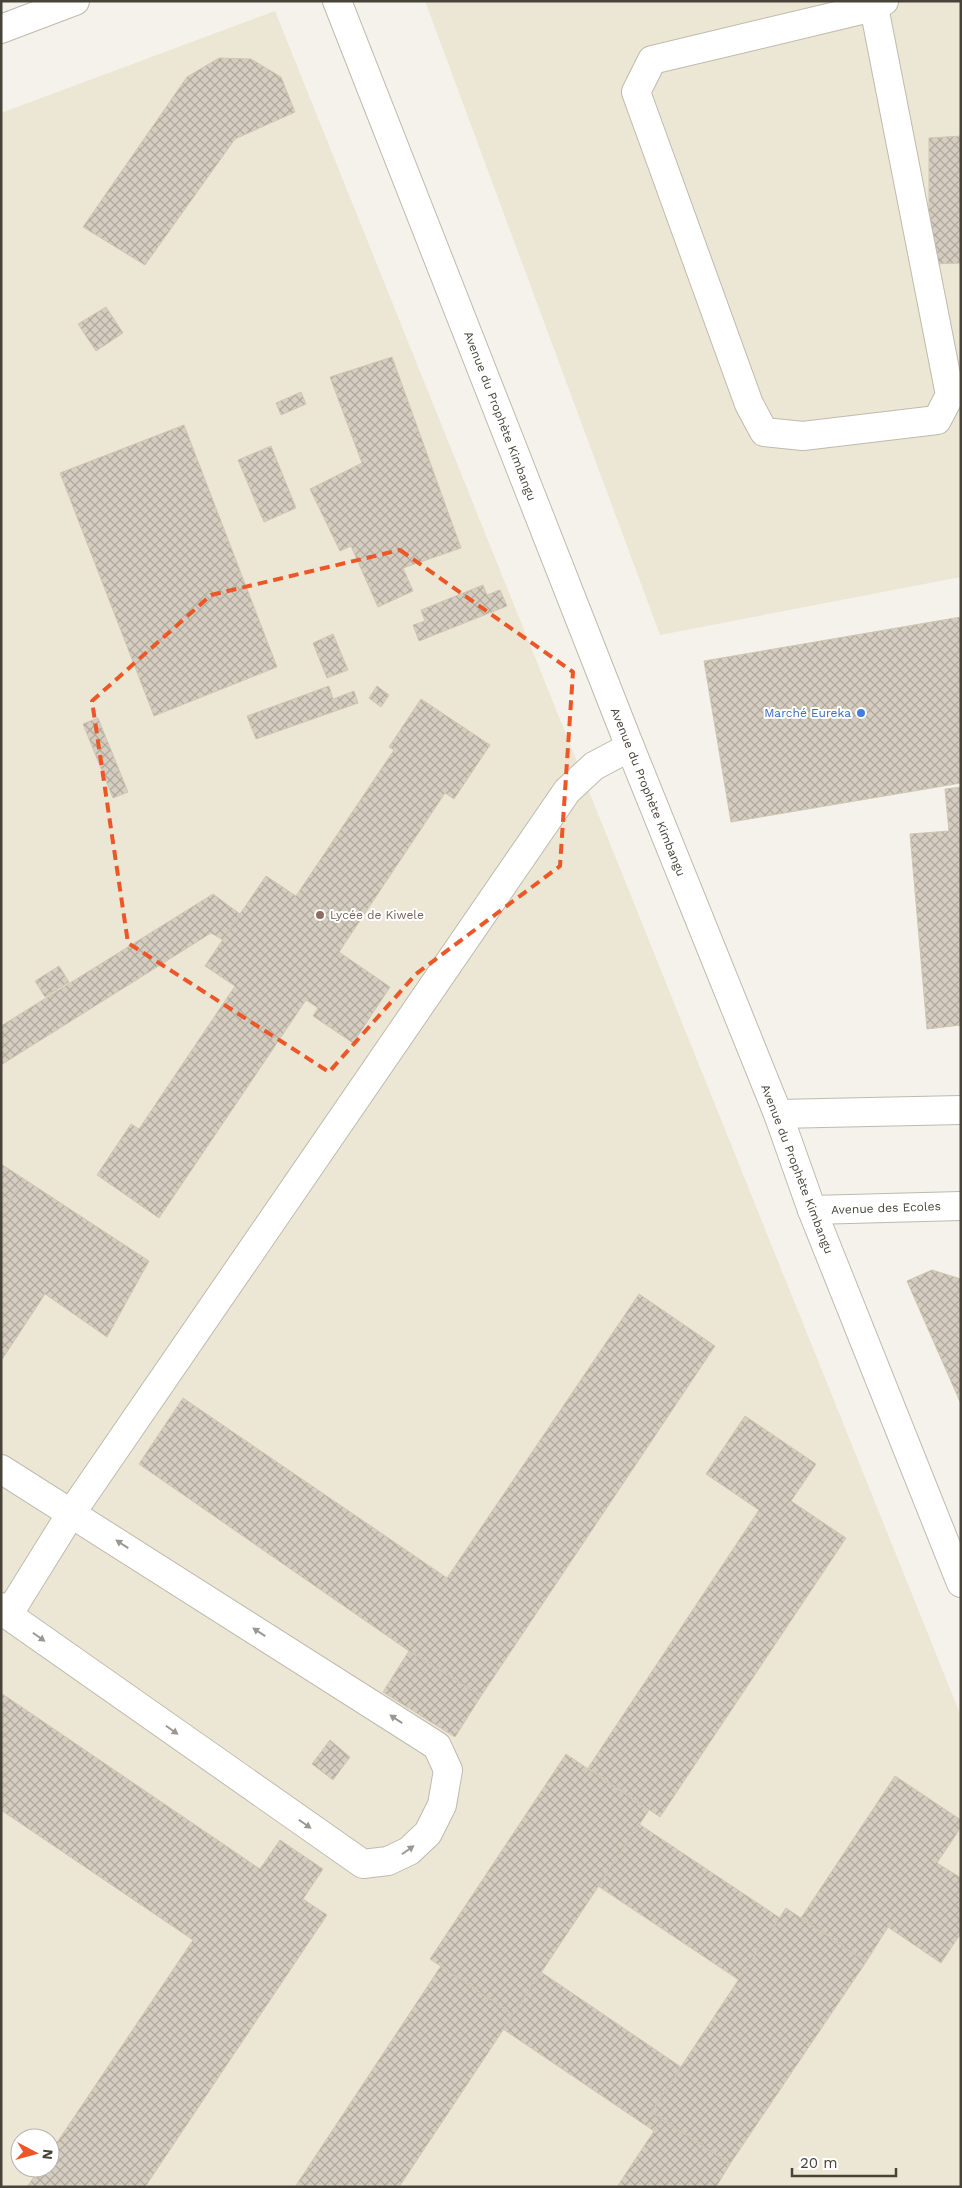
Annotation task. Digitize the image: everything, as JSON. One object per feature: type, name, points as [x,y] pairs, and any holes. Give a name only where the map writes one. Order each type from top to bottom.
[{"type":"street","points":[[1,29],[75,1]]},
{"type":"street","name":"Avenue du Prophète Kimbangu","points":[[338,1],[630,748],[778,1114],[812,1210],[951,1534],[961,1583]]},
{"type":"street","points":[[879,4],[950,395],[937,420],[803,436],[764,432],[749,404],[636,92],[652,60],[879,4]]},
{"type":"street","points":[[1,1469],[72,1512],[437,1746],[448,1770],[442,1805],[428,1833],[409,1851],[388,1861],[363,1864],[5,1611],[72,1512],[567,792],[594,766],[630,748]]},
{"type":"street","points":[[778,1114],[961,1110]]},
{"type":"street","name":"Avenue des Ecoles","points":[[812,1210],[961,1206]]},
{"type":"highlighted area","points":[[400,550],[573,672],[560,866],[416,974],[329,1072],[128,943],[92,701],[211,595]]},
{"type":"shaded area","points":[[425,1],[961,1],[961,577],[660,635]]},
{"type":"shaded area","name":"Lycée de Kiwele","points":[[275,11],[961,1716],[961,2187],[1,2187],[1,113]]},
{"type":"building","points":[[219,58],[251,59],[281,77],[295,112],[235,139],[145,265],[83,227],[187,77]]},
{"type":"building","points":[[961,136],[961,263],[929,264],[929,138]]},
{"type":"building","points":[[106,307],[123,333],[96,351],[78,324]]},
{"type":"building","points":[[392,357],[461,548],[403,568],[413,591],[378,607],[351,546],[340,551],[310,489],[362,463],[330,377]]},
{"type":"building","points":[[301,392],[306,404],[281,415],[276,403]]},
{"type":"building","points":[[184,425],[277,667],[154,716],[60,473]]},
{"type":"building","points":[[271,446],[296,508],[264,522],[238,460]]},
{"type":"building","points":[[483,585],[487,595],[500,590],[507,606],[419,641],[413,625],[425,621],[421,610]]},
{"type":"building","points":[[961,617],[961,783],[731,822],[704,661]]},
{"type":"building","points":[[333,634],[348,670],[327,678],[313,643]]},
{"type":"building","points":[[329,686],[333,699],[354,691],[358,703],[256,739],[247,716]]},
{"type":"building","points":[[377,686],[389,695],[381,707],[369,698]]},
{"type":"building","points":[[421,699],[490,745],[454,799],[445,793],[339,952],[390,987],[353,1043],[313,1016],[318,1008],[306,1000],[159,1218],[97,1175],[131,1124],[139,1129],[235,986],[205,966],[240,914],[266,876],[296,896],[394,750],[389,747]]},
{"type":"building","points":[[98,718],[128,792],[113,798],[83,724]]},
{"type":"building","points":[[961,787],[961,1025],[927,1029],[910,834],[949,831],[945,789]]},
{"type":"building","points":[[213,894],[240,914],[223,940],[211,933],[1,1065],[1,1026]]},
{"type":"building","points":[[59,966],[69,982],[45,997],[35,981]]},
{"type":"building","points":[[1,1164],[24,1179],[1,1214]]},
{"type":"building","points":[[24,1179],[149,1261],[107,1337],[45,1294],[1,1361],[1,1214]]},
{"type":"building","points":[[932,1270],[961,1279],[961,1404],[907,1281]]},
{"type":"building","points":[[639,1294],[715,1346],[481,1696],[409,1651],[139,1464],[183,1398],[447,1578]]},
{"type":"building","points":[[745,1416],[816,1464],[791,1501],[846,1538],[660,1817],[588,1768],[759,1510],[706,1474]]},
{"type":"building","points":[[409,1651],[481,1696],[455,1737],[383,1692]]},
{"type":"building","points":[[1,1693],[260,1869],[280,1840],[323,1869],[303,1899],[327,1915],[145,2187],[27,2187],[33,2178],[60,2178],[60,2138],[193,1940],[1,1810]]},
{"type":"building","points":[[330,1740],[350,1757],[333,1780],[312,1764]]},
{"type":"building","points":[[566,1754],[649,1810],[513,2015],[430,1959]]},
{"type":"building","points":[[895,1776],[961,1820],[961,1827],[937,1863],[961,1878],[961,1933],[941,1963],[888,1927],[866,1962],[801,1918]]},
{"type":"building","points":[[639,1824],[780,1918],[739,1980],[598,1886]]},
{"type":"building","points":[[786,1908],[866,1962],[730,2164],[651,2112]]},
{"type":"building","points":[[441,1966],[513,2015],[399,2187],[295,2187]]},
{"type":"building","points":[[541,1972],[681,2067],[651,2112],[662,2119],[654,2131],[503,2029]]},
{"type":"building","points":[[662,2119],[730,2164],[716,2187],[617,2187]]},
{"type":"place","name":"Marché Eureka","points":[[861,713]]},
{"type":"place","name":"Lycée de Kiwele","points":[[320,915]]}]
